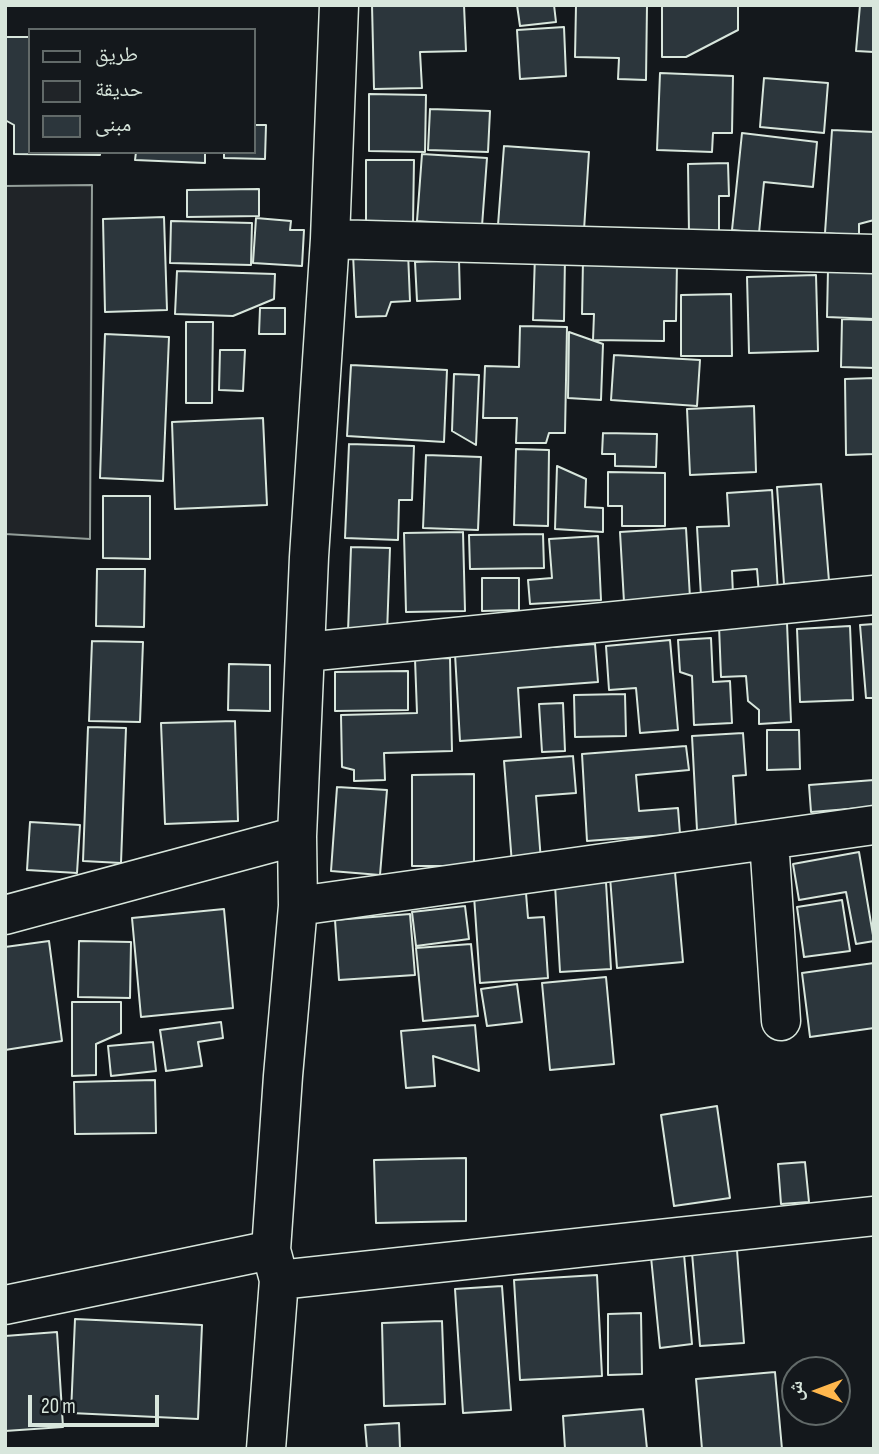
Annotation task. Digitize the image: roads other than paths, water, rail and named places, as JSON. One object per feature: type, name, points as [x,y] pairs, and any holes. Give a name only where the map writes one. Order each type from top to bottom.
[{"type":"street","points":[[266,1449],[283,1076],[298,906],[297,836],[309,557],[330,239],[339,5]]},
{"type":"street","points":[[330,239],[874,254]]},
{"type":"street","points":[[306,652],[874,595]]},
{"type":"street","points":[[298,906],[874,825]]},
{"type":"street","points":[[5,915],[297,836]]},
{"type":"street","points":[[769,840],[781,1021]]},
{"type":"street","points":[[5,1306],[275,1265],[874,1216]]}]
